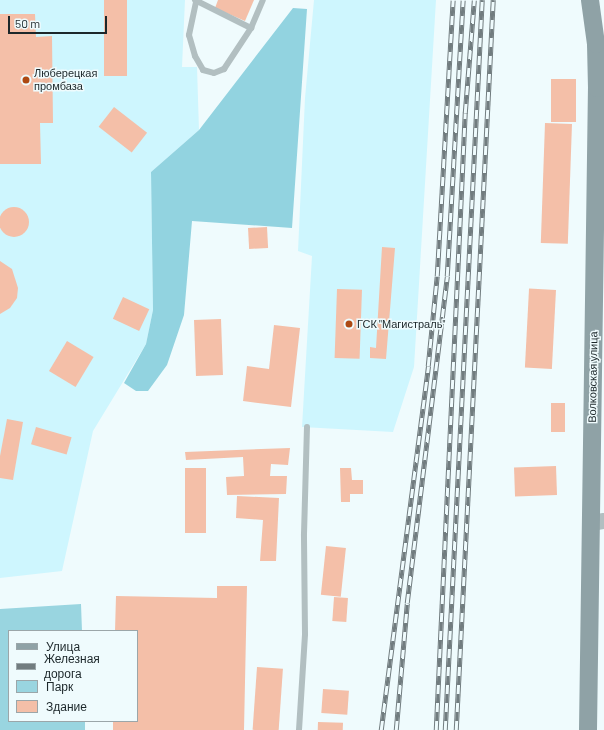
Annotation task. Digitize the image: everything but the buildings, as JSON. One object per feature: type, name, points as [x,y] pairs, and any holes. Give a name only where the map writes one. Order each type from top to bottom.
[{"type":"main road","name":"Волковская улица","points":[[588,730],[597,522],[596,44],[590,0]]},
{"type":"lane","points":[[251,28],[196,1],[189,35],[195,56],[203,70],[214,73],[224,69],[251,28],[263,0]]},
{"type":"lane","points":[[299,730],[305,634],[304,534],[307,427]]},
{"type":"shaded area","points":[[0,0],[185,0],[182,67],[197,67],[199,130],[151,172],[153,310],[146,344],[93,431],[62,571],[0,578]]},
{"type":"shaded area","points":[[314,0],[436,0],[414,367],[393,432],[302,427],[312,256],[298,251],[305,98]]},
{"type":"shaded area","points":[[293,8],[307,9],[292,228],[192,221],[184,315],[167,365],[148,391],[136,391],[124,383],[146,344],[153,310],[151,172],[199,130]]},
{"type":"green space","points":[[81,604],[82,630],[8,630],[8,722],[85,722],[85,730],[0,730],[0,609]]},
{"type":"railway","points":[[381,730],[428,366],[437,276],[453,0]]},
{"type":"railway","points":[[396,730],[407,603],[447,276],[463,0]]},
{"type":"railway","points":[[436,730],[465,113],[474,0]]},
{"type":"railway","points":[[445,730],[482,0]]},
{"type":"railway","points":[[456,730],[493,0]]},
{"type":"place","name":"Люберецкая промбаза","points":[[26,80]]},
{"type":"place","name":"ГСК \"Магистраль\"","points":[[349,324]]}]
